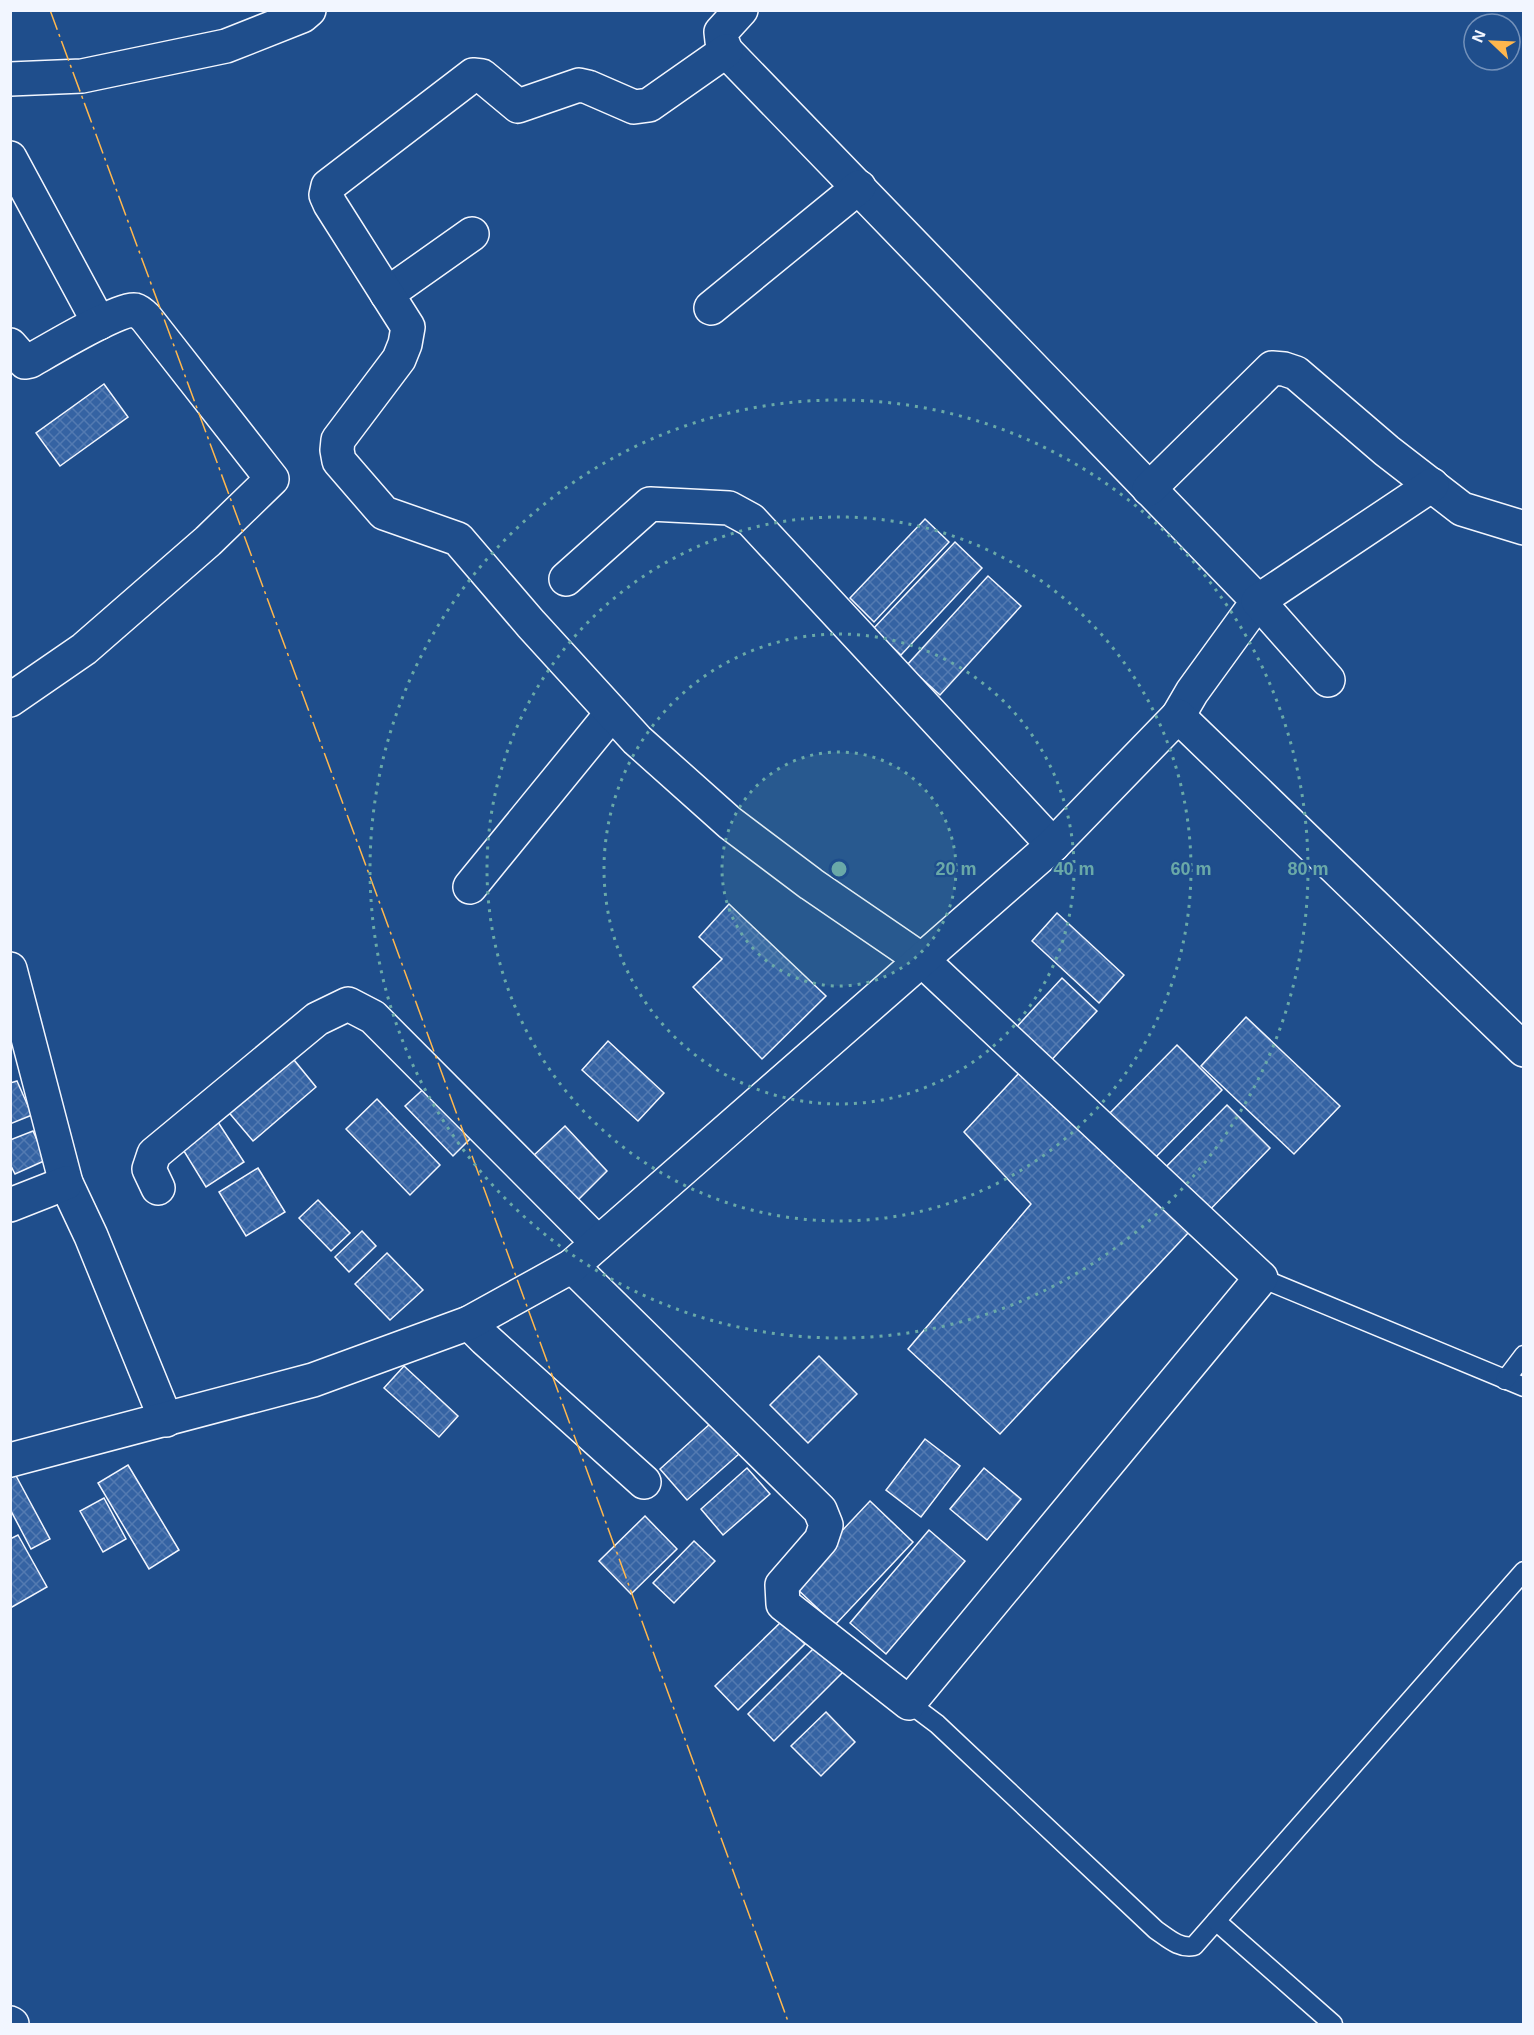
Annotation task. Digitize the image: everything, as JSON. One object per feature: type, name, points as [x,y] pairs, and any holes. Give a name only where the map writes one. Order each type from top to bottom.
[{"type":"street","points":[[10,79],[82,76],[226,46],[302,16],[309,10]]},
{"type":"street","points":[[741,10],[721,32],[726,51],[1258,601],[1328,680]]},
{"type":"street","points":[[572,1266],[820,1510],[826,1525],[821,1540],[782,1586],[783,1604],[909,1702],[1261,1278],[922,960],[811,884],[730,823],[638,740],[458,539],[384,513],[339,461],[338,440],[399,359],[408,327],[330,204],[326,195],[327,188],[473,75],[482,76],[518,106],[579,85],[634,107],[641,107],[649,105],[726,51]]},
{"type":"street","points":[[10,158],[99,322]]},
{"type":"street","points":[[711,308],[859,187]]},
{"type":"street","points":[[387,294],[472,234]]},
{"type":"street","points":[[10,345],[25,362],[30,361],[99,322],[131,309],[143,315],[272,479],[208,541],[84,649],[10,700]]},
{"type":"street","points":[[1149,489],[1272,368],[1284,369],[1296,373],[1387,451],[1462,509],[1524,528]]},
{"type":"street","points":[[10,1460],[313,1380],[469,1323],[572,1266],[1053,845],[1178,716],[1192,692],[1258,601],[1432,485]]},
{"type":"street","points":[[566,579],[650,504],[729,508],[750,520],[1053,845]]},
{"type":"street","points":[[470,887],[612,713]]},
{"type":"street","points":[[1178,716],[1521,1042]]},
{"type":"street","points":[[10,969],[20,1045],[66,1183],[91,1236],[166,1420]]},
{"type":"street","points":[[158,1188],[149,1170],[154,1154],[317,1019],[348,1004],[373,1017],[598,1244]]},
{"type":"street","points":[[10,1204],[66,1183]]},
{"type":"street","points":[[469,1323],[644,1482]]},
{"type":"lane","points":[[1261,1278],[1524,1387]]},
{"type":"lane","points":[[1505,1380],[1524,1355]]},
{"type":"lane","points":[[909,1702],[937,1724],[1156,1930],[1182,1946],[1194,1946],[1524,1571]]},
{"type":"lane","points":[[1216,1921],[1333,2025]]},
{"type":"building","points":[[104,384],[128,417],[60,466],[36,433]]},
{"type":"building","points":[[925,519],[949,542],[874,622],[850,598]]},
{"type":"building","points":[[955,542],[982,568],[901,655],[873,629]]},
{"type":"building","points":[[988,576],[1021,606],[940,695],[907,665]]},
{"type":"building","points":[[729,904],[826,996],[762,1059],[693,987],[722,959],[699,937]]},
{"type":"building","points":[[1057,913],[1124,975],[1099,1003],[1032,941]]},
{"type":"building","points":[[1062,978],[1097,1011],[1045,1067],[1010,1034]]},
{"type":"building","points":[[1246,1017],[1340,1106],[1294,1154],[1201,1066]]},
{"type":"building","points":[[608,1041],[664,1093],[638,1121],[582,1070]]},
{"type":"building","points":[[1177,1045],[1222,1090],[1149,1164],[1104,1119]]},
{"type":"building","points":[[290,1055],[316,1087],[253,1141],[226,1109]]},
{"type":"building","points":[[1021,1071],[1189,1232],[1000,1434],[908,1349],[1031,1204],[964,1132]]},
{"type":"building","points":[[17,1081],[32,1115],[10,1124],[10,1083]]},
{"type":"building","points":[[430,1083],[476,1133],[453,1156],[405,1106]]},
{"type":"building","points":[[377,1099],[440,1165],[410,1195],[346,1129]]},
{"type":"building","points":[[1227,1105],[1270,1148],[1200,1220],[1156,1177]]},
{"type":"building","points":[[216,1119],[244,1162],[206,1187],[179,1143]]},
{"type":"building","points":[[565,1126],[607,1171],[575,1203],[531,1158]]},
{"type":"building","points":[[33,1131],[46,1160],[15,1174],[10,1164],[10,1140]]},
{"type":"building","points":[[258,1168],[285,1212],[246,1236],[219,1192]]},
{"type":"building","points":[[318,1200],[350,1233],[331,1251],[299,1218]]},
{"type":"building","points":[[362,1231],[376,1246],[349,1272],[335,1257]]},
{"type":"building","points":[[387,1253],[423,1290],[390,1320],[355,1284]]},
{"type":"building","points":[[819,1356],[857,1394],[808,1443],[770,1405]]},
{"type":"building","points":[[404,1366],[458,1416],[439,1437],[384,1388]]},
{"type":"building","points":[[711,1423],[739,1454],[687,1500],[660,1469]]},
{"type":"building","points":[[925,1439],[960,1466],[921,1517],[886,1490]]},
{"type":"building","points":[[128,1465],[179,1550],[149,1569],[98,1483]]},
{"type":"building","points":[[747,1468],[770,1494],[723,1535],[701,1509]]},
{"type":"building","points":[[984,1468],[1021,1499],[987,1540],[950,1509]]},
{"type":"building","points":[[14,1472],[50,1539],[31,1549],[10,1509],[10,1474]]},
{"type":"building","points":[[104,1498],[126,1539],[103,1552],[80,1511]]},
{"type":"building","points":[[870,1501],[913,1542],[835,1625],[792,1584]]},
{"type":"building","points":[[645,1516],[677,1549],[631,1594],[599,1561]]},
{"type":"building","points":[[929,1530],[965,1561],[886,1654],[850,1623]]},
{"type":"building","points":[[18,1535],[47,1587],[12,1607],[10,1605],[10,1539]]},
{"type":"building","points":[[694,1541],[715,1561],[674,1603],[653,1583]]},
{"type":"building","points":[[782,1621],[805,1644],[738,1710],[715,1686]]},
{"type":"building","points":[[817,1645],[844,1671],[774,1741],[748,1714]]},
{"type":"building","points":[[826,1712],[855,1742],[821,1776],[791,1746]]},
{"type":"power","points":[[50,10],[383,912],[789,2024]]}]
